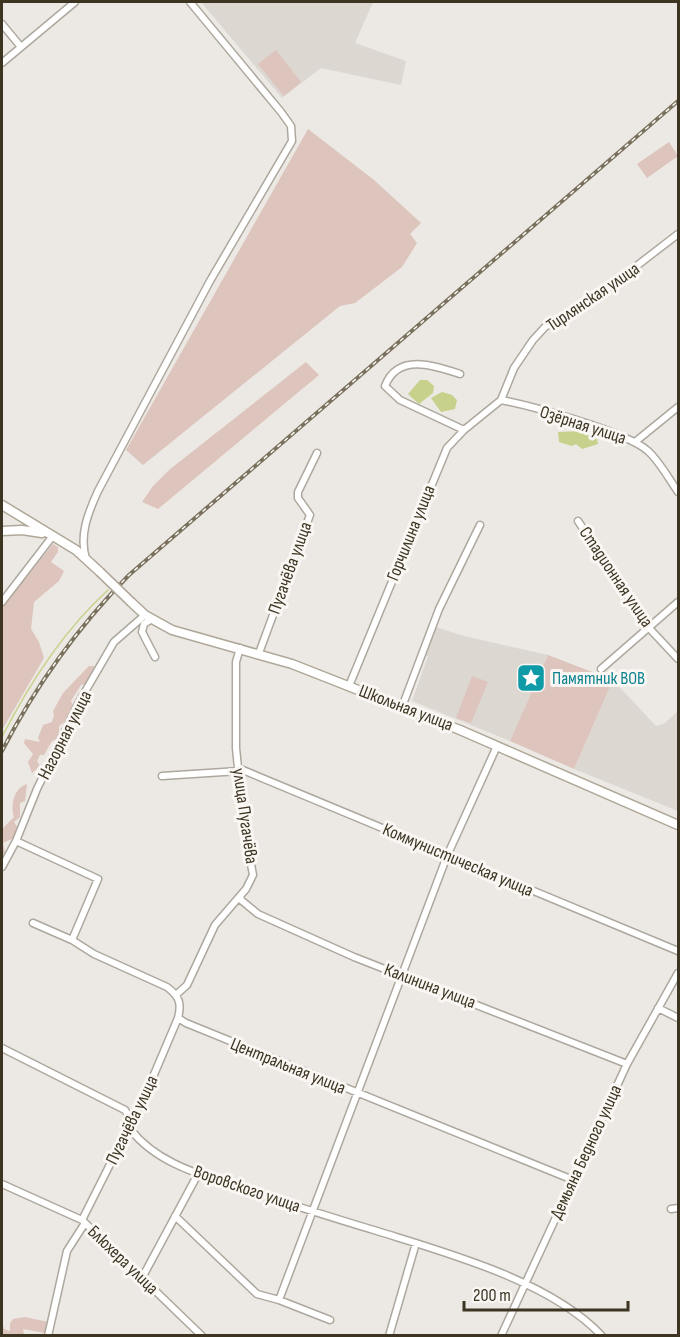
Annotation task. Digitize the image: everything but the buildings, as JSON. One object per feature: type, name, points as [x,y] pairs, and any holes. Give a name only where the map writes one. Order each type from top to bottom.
[{"type":"street","points":[[2,63],[75,2]]},
{"type":"street","points":[[86,559],[83,541],[86,525],[103,481],[205,290],[292,141],[291,126],[281,112],[190,2]]},
{"type":"street","points":[[2,24],[21,47]]},
{"type":"street","name":"Тирлянская улица","points":[[501,400],[514,368],[545,327],[617,282],[678,234]]},
{"type":"street","points":[[460,374],[424,363],[411,364],[391,376],[385,386],[400,400],[464,430]]},
{"type":"street","name":"Горчилина улица","points":[[348,686],[447,448],[464,430],[501,400]]},
{"type":"street","name":"Озёрная улица","points":[[501,400],[599,428],[635,442],[649,452],[678,492]]},
{"type":"street","points":[[635,442],[678,407]]},
{"type":"street","name":"Пугачёва улица","points":[[259,653],[310,515],[298,498],[298,492],[317,453]]},
{"type":"street","name":"Школьная улица","points":[[2,505],[86,559],[148,617],[189,636],[259,653],[402,707],[678,825]]},
{"type":"street","name":"Стадионная улица","points":[[578,521],[649,628],[678,659]]},
{"type":"street","points":[[402,707],[439,609],[480,525]]},
{"type":"street","points":[[2,531],[22,530],[49,536],[2,602]]},
{"type":"street","points":[[601,669],[678,602]]},
{"type":"street","points":[[148,617],[142,632],[155,657]]},
{"type":"street","name":"Нагорная улица","points":[[2,867],[16,842],[37,789],[79,702],[114,642],[148,617]]},
{"type":"street","name":"улица Пугачёва","points":[[177,994],[187,985],[215,925],[251,881],[253,869],[244,827],[236,730],[236,662],[240,648]]},
{"type":"street","points":[[279,1299],[400,975],[447,856],[497,746]]},
{"type":"street","points":[[162,776],[239,769]]},
{"type":"street","name":"Коммунистическая улица","points":[[239,769],[678,951]]},
{"type":"street","points":[[16,842],[98,879],[72,940]]},
{"type":"street","name":"Калинина улица","points":[[240,896],[258,914],[400,975],[627,1064]]},
{"type":"street","points":[[33,924],[72,940],[94,954],[149,978],[177,994],[181,1006],[178,1018]]},
{"type":"street","name":"Демьяна Бедного улица","points":[[501,1335],[627,1064],[678,973]]},
{"type":"street","points":[[658,1008],[678,1018]]},
{"type":"street","name":"Пугачёва улица","points":[[48,1335],[68,1251],[147,1091],[178,1018]]},
{"type":"street","name":"Центральная улица","points":[[178,1018],[356,1094],[573,1180]]},
{"type":"street","name":"Воровского улица","points":[[2,1047],[125,1110],[131,1120],[131,1130],[150,1151],[198,1174],[493,1269],[555,1299],[584,1318],[602,1335]]},
{"type":"street","points":[[142,1278],[198,1174]]},
{"type":"street","name":"Блюхера улица","points":[[2,1184],[83,1222],[202,1335]]},
{"type":"street","points":[[671,1209],[678,1208]]},
{"type":"street","points":[[175,1216],[257,1294],[279,1299],[330,1320]]},
{"type":"street","points":[[389,1335],[416,1243]]},
{"type":"shaded area","points":[[201,2],[373,2],[355,43],[406,61],[401,85],[321,68],[282,98]]},
{"type":"shaded area","points":[[276,50],[301,82],[284,96],[258,64]]},
{"type":"shaded area","points":[[308,129],[374,180],[421,223],[410,234],[417,243],[402,267],[355,303],[340,306],[143,465],[126,450]]},
{"type":"shaded area","points":[[669,142],[678,156],[647,178],[637,164]]},
{"type":"shaded area","points":[[306,362],[319,375],[158,509],[142,502],[153,486],[169,470]]},
{"type":"shaded area","points":[[420,380],[427,380],[434,386],[433,393],[419,404],[408,394]]},
{"type":"shaded area","points":[[442,392],[452,395],[457,400],[455,409],[441,412],[431,398]]},
{"type":"shaded area","points":[[582,431],[597,439],[598,444],[582,449],[576,444],[572,446],[559,442],[558,432]]},
{"type":"shaded area","points":[[53,544],[58,547],[58,552],[51,562],[64,571],[59,581],[34,602],[31,629],[39,642],[44,658],[2,730],[2,607]]},
{"type":"shaded area","points":[[436,627],[464,636],[548,655],[510,741],[412,701],[428,656],[424,655]]},
{"type":"shaded area","points":[[548,655],[613,680],[574,769],[510,741]]},
{"type":"shaded area","points":[[89,666],[94,666],[94,672],[87,683],[81,685],[71,701],[74,708],[69,718],[59,726],[59,738],[52,741],[44,755],[40,755],[37,761],[40,766],[32,773],[28,762],[33,754],[24,743],[25,739],[40,742],[38,738],[43,725],[52,722],[53,711],[63,693]]},
{"type":"shaded area","points":[[472,676],[488,682],[471,723],[456,718]]},
{"type":"shaded area","points":[[613,680],[656,726],[665,723],[678,711],[678,811],[574,769]]},
{"type":"shaded area","points":[[27,784],[25,801],[20,803],[20,817],[14,822],[17,827],[16,837],[3,843],[5,853],[2,856],[2,829],[14,817],[13,802],[16,793]]},
{"type":"shaded area","points":[[25,1317],[48,1322],[45,1333],[23,1329],[24,1335],[3,1335],[2,1321],[4,1329],[10,1331],[10,1323],[13,1319]]},
{"type":"waterway","points":[[2,737],[24,697],[62,640],[108,590]]},
{"type":"railway","points":[[2,751],[43,680],[92,616],[129,575],[678,101]]},
{"type":"place","name":"Памятник ВОВ","points":[[531,678]]}]
